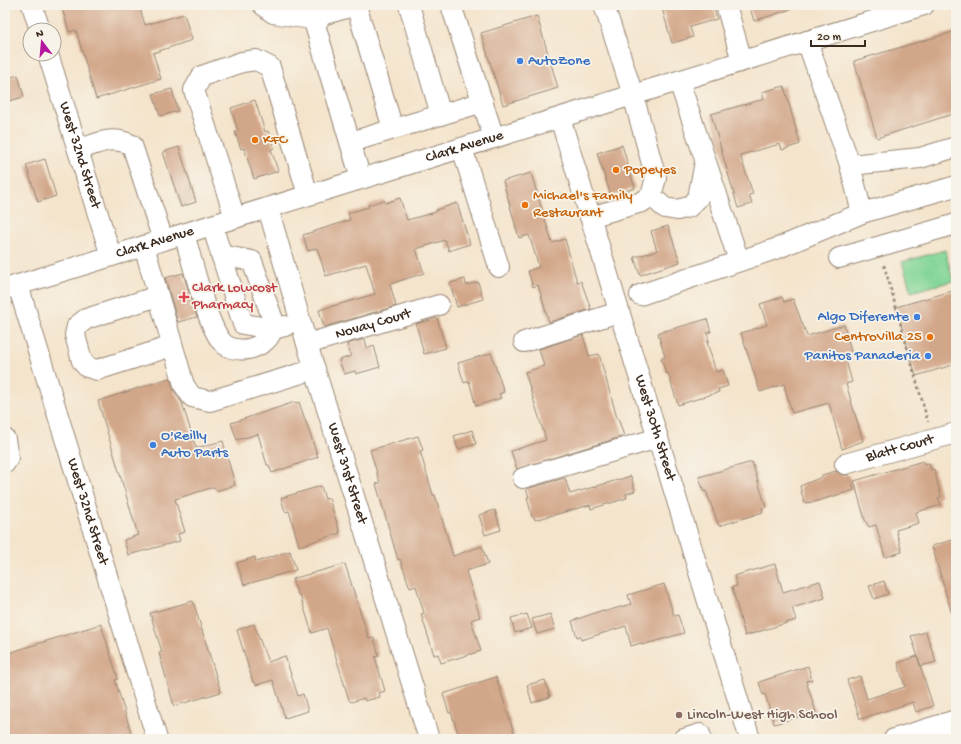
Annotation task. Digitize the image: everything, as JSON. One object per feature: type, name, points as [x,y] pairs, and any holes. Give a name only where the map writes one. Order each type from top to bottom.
[{"type":"street","points":[[32,5],[37,22]]},
{"type":"street","points":[[263,5],[273,13],[317,20]]},
{"type":"street","points":[[361,179],[315,25],[317,20],[322,15],[356,5],[393,129]]},
{"type":"street","points":[[409,5],[441,115]]},
{"type":"street","points":[[451,5],[494,138]]},
{"type":"street","points":[[590,217],[642,202],[651,196],[656,178],[633,95],[604,5]]},
{"type":"street","points":[[726,5],[742,61]]},
{"type":"street","name":"Clark Avenue","points":[[11,287],[807,41],[883,11],[924,5]]},
{"type":"street","points":[[807,41],[850,165],[862,213]]},
{"type":"street","points":[[234,218],[194,90],[202,76],[242,62],[256,60],[270,67],[308,195]]},
{"type":"street","name":"West 32nd Street","points":[[50,62],[111,256]]},
{"type":"street","points":[[679,81],[739,261]]},
{"type":"street","points":[[350,142],[482,102]]},
{"type":"street","name":"West 30th Street","points":[[560,118],[750,739]]},
{"type":"street","points":[[78,150],[110,140],[121,139],[132,144],[163,240]]},
{"type":"street","points":[[850,165],[920,158],[956,147]]},
{"type":"street","points":[[462,148],[499,267]]},
{"type":"street","points":[[651,196],[666,208],[678,210],[689,207],[698,198],[705,160]]},
{"type":"street","points":[[640,295],[778,248],[862,213],[956,186]]},
{"type":"street","name":"West 31st Street","points":[[268,208],[300,321],[429,739]]},
{"type":"street","points":[[839,258],[956,224]]},
{"type":"street","points":[[212,225],[243,324],[273,329],[300,321]]},
{"type":"street","points":[[184,234],[210,318],[223,342],[241,350],[258,346],[269,339],[273,329],[273,320],[252,261],[221,255]]},
{"type":"street","points":[[144,246],[184,385],[192,397],[210,400],[315,370]]},
{"type":"street","name":"West 32nd Street","points":[[11,287],[157,739]]},
{"type":"street","points":[[158,296],[86,319],[77,326],[75,335],[82,362],[87,367],[97,370],[172,346]]},
{"type":"street","name":"Novay Court","points":[[307,344],[439,305]]},
{"type":"street","points":[[524,342],[619,312]]},
{"type":"street","name":"Blatt Court","points":[[845,464],[956,433]]},
{"type":"street","points":[[522,478],[658,438]]},
{"type":"street","points":[[5,439],[8,458],[5,463]]},
{"type":"street","points":[[894,739],[956,720]]},
{"type":"street","points":[[684,739],[700,734],[701,739]]},
{"type":"path","points":[[883,263],[929,424]]},
{"type":"green space","points":[[945,250],[953,281],[911,292],[902,262]]},
{"type":"building","points":[[72,5],[139,5],[145,25],[184,14],[192,40],[153,53],[161,79],[96,99],[76,30],[69,32],[62,8]]},
{"type":"building","points":[[661,5],[713,5],[717,19],[690,27],[693,37],[672,43]]},
{"type":"building","points":[[749,5],[793,5],[794,8],[754,21]]},
{"type":"building","name":"AutoZone","points":[[537,16],[558,88],[503,105],[481,33]]},
{"type":"building","points":[[956,31],[956,113],[877,138],[854,61]]},
{"type":"building","points":[[18,75],[24,97],[5,102],[5,79]]},
{"type":"building","points":[[784,86],[800,144],[782,150],[780,144],[740,155],[753,194],[749,195],[752,204],[738,208],[711,114],[764,99],[762,92]]},
{"type":"building","points":[[172,89],[178,111],[160,116],[153,94]]},
{"type":"building","name":"KFC","points":[[255,100],[265,132],[268,131],[274,148],[271,149],[278,171],[254,179],[244,148],[241,149],[235,132],[238,131],[231,108]]},
{"type":"building","name":"Popeyes","points":[[622,145],[635,188],[611,196],[597,153]]},
{"type":"building","points":[[179,147],[196,202],[181,207],[163,152]]},
{"type":"building","points":[[45,159],[56,196],[38,202],[26,165]]},
{"type":"building","points":[[531,173],[552,243],[565,239],[577,282],[581,281],[591,309],[549,322],[538,285],[533,287],[528,271],[539,267],[529,235],[519,238],[503,181]]},
{"type":"building","points":[[400,198],[407,220],[436,212],[436,210],[457,203],[470,244],[449,251],[445,240],[416,249],[424,273],[390,284],[396,306],[324,327],[319,310],[375,294],[366,264],[326,276],[317,248],[308,251],[303,235],[350,220],[348,213],[369,207],[368,205],[384,200],[385,203]]},
{"type":"building","points":[[668,226],[680,262],[640,275],[634,257],[657,251],[651,231]]},
{"type":"building","name":"Clark Lowcost Pharmacy","points":[[183,273],[197,317],[178,322],[165,278]]},
{"type":"building","points":[[465,279],[466,285],[478,282],[483,299],[457,307],[450,283]]},
{"type":"building","name":"CentroVilla 25","points":[[956,290],[956,364],[916,376],[896,307]]},
{"type":"building","points":[[782,297],[784,302],[793,299],[807,336],[844,325],[852,355],[845,357],[852,382],[846,384],[863,441],[842,449],[829,403],[792,413],[784,384],[760,392],[741,333],[767,325],[760,304]]},
{"type":"building","points":[[437,318],[446,348],[424,354],[416,324]]},
{"type":"building","points":[[707,319],[711,332],[707,333],[709,341],[707,342],[716,372],[723,370],[728,386],[718,389],[719,392],[678,405],[668,373],[666,373],[661,358],[665,357],[658,333]]},
{"type":"building","points":[[583,335],[589,356],[599,354],[617,418],[624,436],[517,469],[511,451],[546,440],[525,372],[544,366],[539,349]]},
{"type":"building","points":[[365,339],[367,348],[374,346],[380,367],[356,374],[355,371],[344,374],[339,360],[351,356],[347,344]]},
{"type":"building","points":[[491,353],[504,392],[499,394],[501,398],[476,406],[469,381],[464,383],[458,363]]},
{"type":"building","name":"O'Reilly Auto Parts","points":[[170,378],[174,391],[182,403],[196,448],[223,441],[235,485],[216,491],[214,487],[175,499],[185,532],[178,534],[180,541],[128,555],[124,540],[138,535],[98,401]]},
{"type":"building","points":[[299,402],[318,457],[272,473],[269,465],[267,465],[258,434],[237,440],[231,423]]},
{"type":"building","points":[[472,430],[476,444],[458,449],[454,436]]},
{"type":"building","points":[[418,436],[423,450],[420,451],[453,556],[482,546],[488,564],[466,571],[480,617],[471,620],[481,651],[441,663],[438,654],[434,655],[421,614],[424,613],[416,586],[410,588],[400,559],[398,560],[376,484],[380,483],[370,450]]},
{"type":"building","points":[[923,461],[924,464],[929,463],[931,470],[934,469],[941,497],[938,498],[941,505],[916,512],[919,523],[896,530],[902,552],[885,557],[876,525],[869,527],[865,520],[854,481]]},
{"type":"building","points":[[752,462],[766,507],[762,508],[763,512],[719,526],[699,477]]},
{"type":"building","points":[[836,471],[842,475],[849,475],[854,490],[814,502],[804,503],[800,486],[822,477],[822,475]]},
{"type":"building","points":[[631,476],[635,491],[626,494],[627,498],[591,509],[590,505],[535,520],[534,517],[532,517],[527,497],[529,497],[526,489],[565,478],[570,494]]},
{"type":"building","points":[[321,486],[325,499],[329,498],[340,533],[299,546],[289,511],[285,512],[281,498]]},
{"type":"building","points":[[495,510],[501,530],[485,535],[479,515]]},
{"type":"building","points":[[956,539],[956,613],[952,614],[932,546]]},
{"type":"building","points":[[290,551],[296,570],[244,585],[237,563],[255,557],[256,562]]},
{"type":"building","points":[[345,564],[369,639],[374,638],[379,656],[375,657],[385,691],[379,693],[380,697],[365,701],[364,698],[351,702],[349,700],[327,628],[312,633],[300,595],[298,595],[292,579]]},
{"type":"building","points":[[775,564],[783,592],[820,581],[825,598],[792,608],[796,620],[745,636],[732,587],[737,586],[734,576]]},
{"type":"building","points":[[884,581],[888,594],[874,599],[869,586]]},
{"type":"building","points":[[664,584],[674,616],[678,615],[684,633],[642,645],[641,643],[631,646],[626,626],[581,640],[580,636],[577,637],[572,621],[603,610],[603,612],[631,604],[628,595]]},
{"type":"building","points":[[193,601],[221,692],[174,706],[159,653],[162,652],[150,613]]},
{"type":"building","points":[[527,614],[532,628],[515,633],[511,618]]},
{"type":"building","points":[[550,614],[555,629],[537,634],[532,619]]},
{"type":"building","points":[[101,624],[118,679],[115,680],[133,739],[5,739],[5,654]]},
{"type":"building","points":[[254,624],[268,662],[285,656],[298,696],[303,694],[308,711],[285,718],[273,680],[256,685],[255,682],[253,682],[237,630]]},
{"type":"building","points":[[926,632],[936,662],[921,666],[911,636]]},
{"type":"building","points":[[917,656],[933,706],[916,712],[913,702],[860,719],[847,680],[860,676],[867,699],[905,687],[898,663]]},
{"type":"building","points":[[808,666],[812,680],[806,681],[816,712],[774,724],[765,694],[763,695],[759,682]]},
{"type":"building","points":[[496,677],[515,736],[506,739],[460,739],[443,694]]},
{"type":"building","points":[[545,680],[550,697],[532,703],[527,685]]},
{"type":"place","name":"AutoZone","points":[[520,61]]},
{"type":"place","name":"KFC","points":[[255,140]]},
{"type":"place","name":"Popeyes","points":[[616,170]]},
{"type":"place","name":"Michael's Family Restaurant","points":[[525,205]]},
{"type":"place","name":"Clark Lowcost Pharmacy","points":[[184,297]]},
{"type":"place","name":"Algo Diferente","points":[[917,317]]},
{"type":"place","name":"CentroVilla 25","points":[[930,337]]},
{"type":"place","name":"Panitos Panaderia","points":[[928,356]]},
{"type":"place","name":"O'Reilly Auto Parts","points":[[153,445]]},
{"type":"place","name":"Lincoln-West High School","points":[[679,715]]}]
